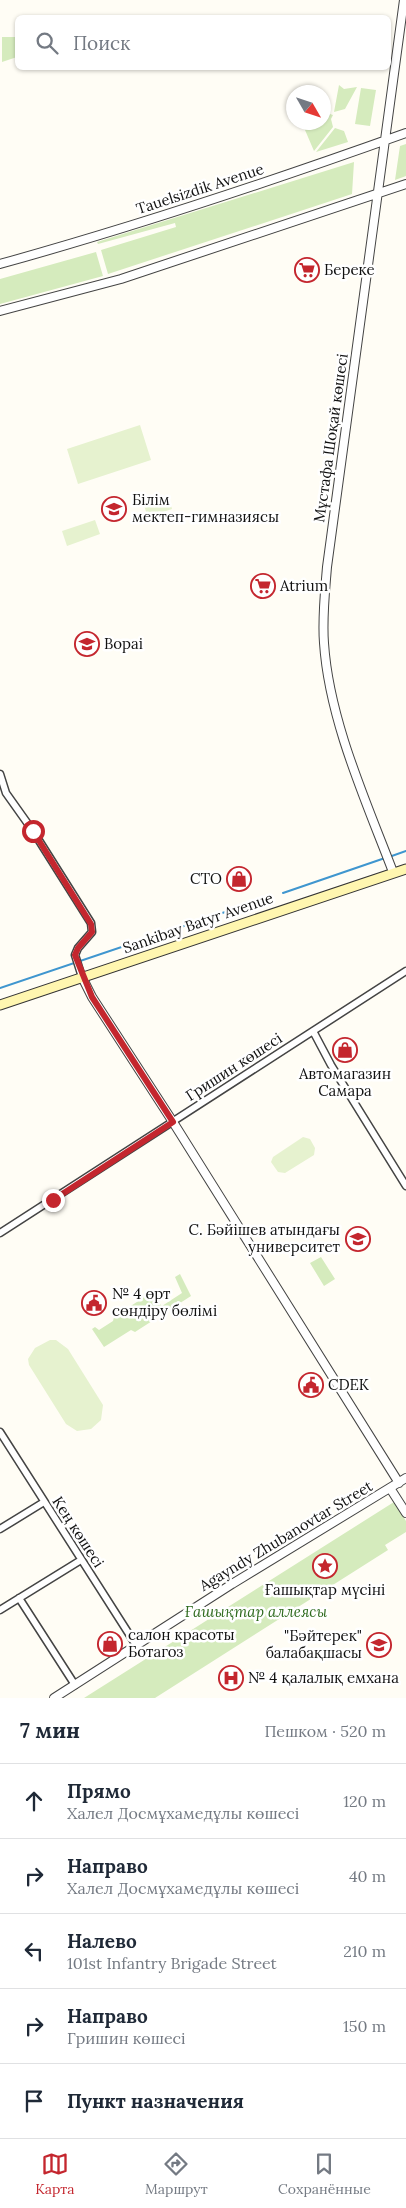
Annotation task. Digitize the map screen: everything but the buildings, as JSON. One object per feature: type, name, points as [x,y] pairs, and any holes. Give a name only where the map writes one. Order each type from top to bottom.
[{"type":"main road","name":"Sankibay Batyr Avenue","points":[[0,1005],[80,973],[406,869]]},
{"type":"street","name":"Мұстафа Шоқай көшесі","points":[[393,872],[338,716],[324,644],[327,567],[404,0]]},
{"type":"street","name":"Tauelsizdik Avenue","points":[[0,264],[121,229],[384,142],[406,133]]},
{"type":"street","points":[[0,311],[120,279],[406,184]]},
{"type":"street","points":[[0,774],[6,793],[33,831],[91,924],[92,932],[78,948],[75,960],[92,997],[403,1480]]},
{"type":"street","name":"Гришин көшесі","points":[[0,1233],[406,971]]},
{"type":"street","points":[[313,1031],[331,1064],[406,1186]]},
{"type":"street","name":"Кең көшесі","points":[[0,1432],[3,1444],[44,1502],[136,1645]]},
{"type":"street","name":"Agayndy Zhubanovtar Street","points":[[54,1698],[232,1584],[403,1480]]},
{"type":"street","points":[[390,1488],[406,1513]]},
{"type":"street","points":[[0,1529],[44,1502]]},
{"type":"street","points":[[0,1610],[81,1560]]},
{"type":"street","points":[[19,1598],[75,1684]]},
{"type":"green space","points":[[2,37],[15,37],[15,58],[2,62]]},
{"type":"green space","points":[[339,85],[344,89],[357,87],[345,109],[334,112]]},
{"type":"green space","points":[[361,88],[376,90],[370,126],[355,124]]},
{"type":"green space","points":[[335,128],[344,131],[348,142],[316,152]]},
{"type":"green space","points":[[305,130],[331,130],[314,151]]},
{"type":"green space","points":[[406,144],[406,176],[395,180],[400,146]]},
{"type":"green space","points":[[354,162],[352,194],[108,274],[101,250],[176,227],[175,223],[98,244],[97,242]]},
{"type":"green space","points":[[96,252],[103,276],[0,304],[0,279]]},
{"type":"green space","points":[[140,425],[151,460],[78,484],[67,449]]},
{"type":"green space","points":[[168,495],[172,509],[148,517],[143,503]]},
{"type":"green space","points":[[95,520],[100,534],[67,546],[62,531]]},
{"type":"green space","points":[[303,1137],[310,1139],[315,1148],[314,1155],[285,1173],[278,1172],[271,1162],[273,1157]]},
{"type":"green space","points":[[321,1257],[335,1279],[324,1286],[310,1263]]},
{"type":"green space","points":[[180,1274],[191,1296],[135,1332],[131,1330],[104,1347],[92,1329],[95,1327],[99,1330],[113,1321],[114,1317],[149,1294],[162,1306],[182,1293],[175,1277]]},
{"type":"green space","points":[[50,1340],[56,1340],[68,1349],[103,1405],[101,1420],[91,1429],[77,1431],[66,1424],[29,1365],[28,1359],[35,1348]]},
{"type":"green space","name":"Ғашықтар аллеясы","points":[[394,1502],[406,1521],[406,1532],[385,1545],[388,1550],[155,1698],[84,1698]]},
{"type":"waterway","points":[[389,857],[406,851]]},
{"type":"waterway","points":[[283,893],[385,858]]},
{"type":"waterway","points":[[0,988],[258,901]]},
{"type":"place","name":"Береке","points":[[307,270]]},
{"type":"place","name":"Білім мектеп-гимназиясы","points":[[114,509]]},
{"type":"place","name":"Atrium","points":[[263,586]]},
{"type":"place","name":"Bopai","points":[[87,644]]},
{"type":"place","name":"СТО","points":[[239,879]]},
{"type":"place","name":"Автомагазин Самара","points":[[345,1050]]},
{"type":"place","name":"С. Бәйішев атындағы университет","points":[[358,1239]]},
{"type":"place","name":"№ 4 өрт сөндіру бөлімі","points":[[94,1303]]},
{"type":"place","name":"CDEK","points":[[311,1385]]},
{"type":"place","name":"Ғашықтар мүсіні","points":[[325,1566]]},
{"type":"place","name":"салон красоты Ботагоз","points":[[110,1644]]},
{"type":"place","name":"\"Бәйтерек\" балабақшасы","points":[[379,1645]]},
{"type":"place","name":"№ 4 қалалық емхана","points":[[231,1678]]},
{"type":"route","points":[[33,831],[91,924],[92,932],[78,948],[75,955],[78,968],[92,997],[173,1122],[53,1200]]}]
